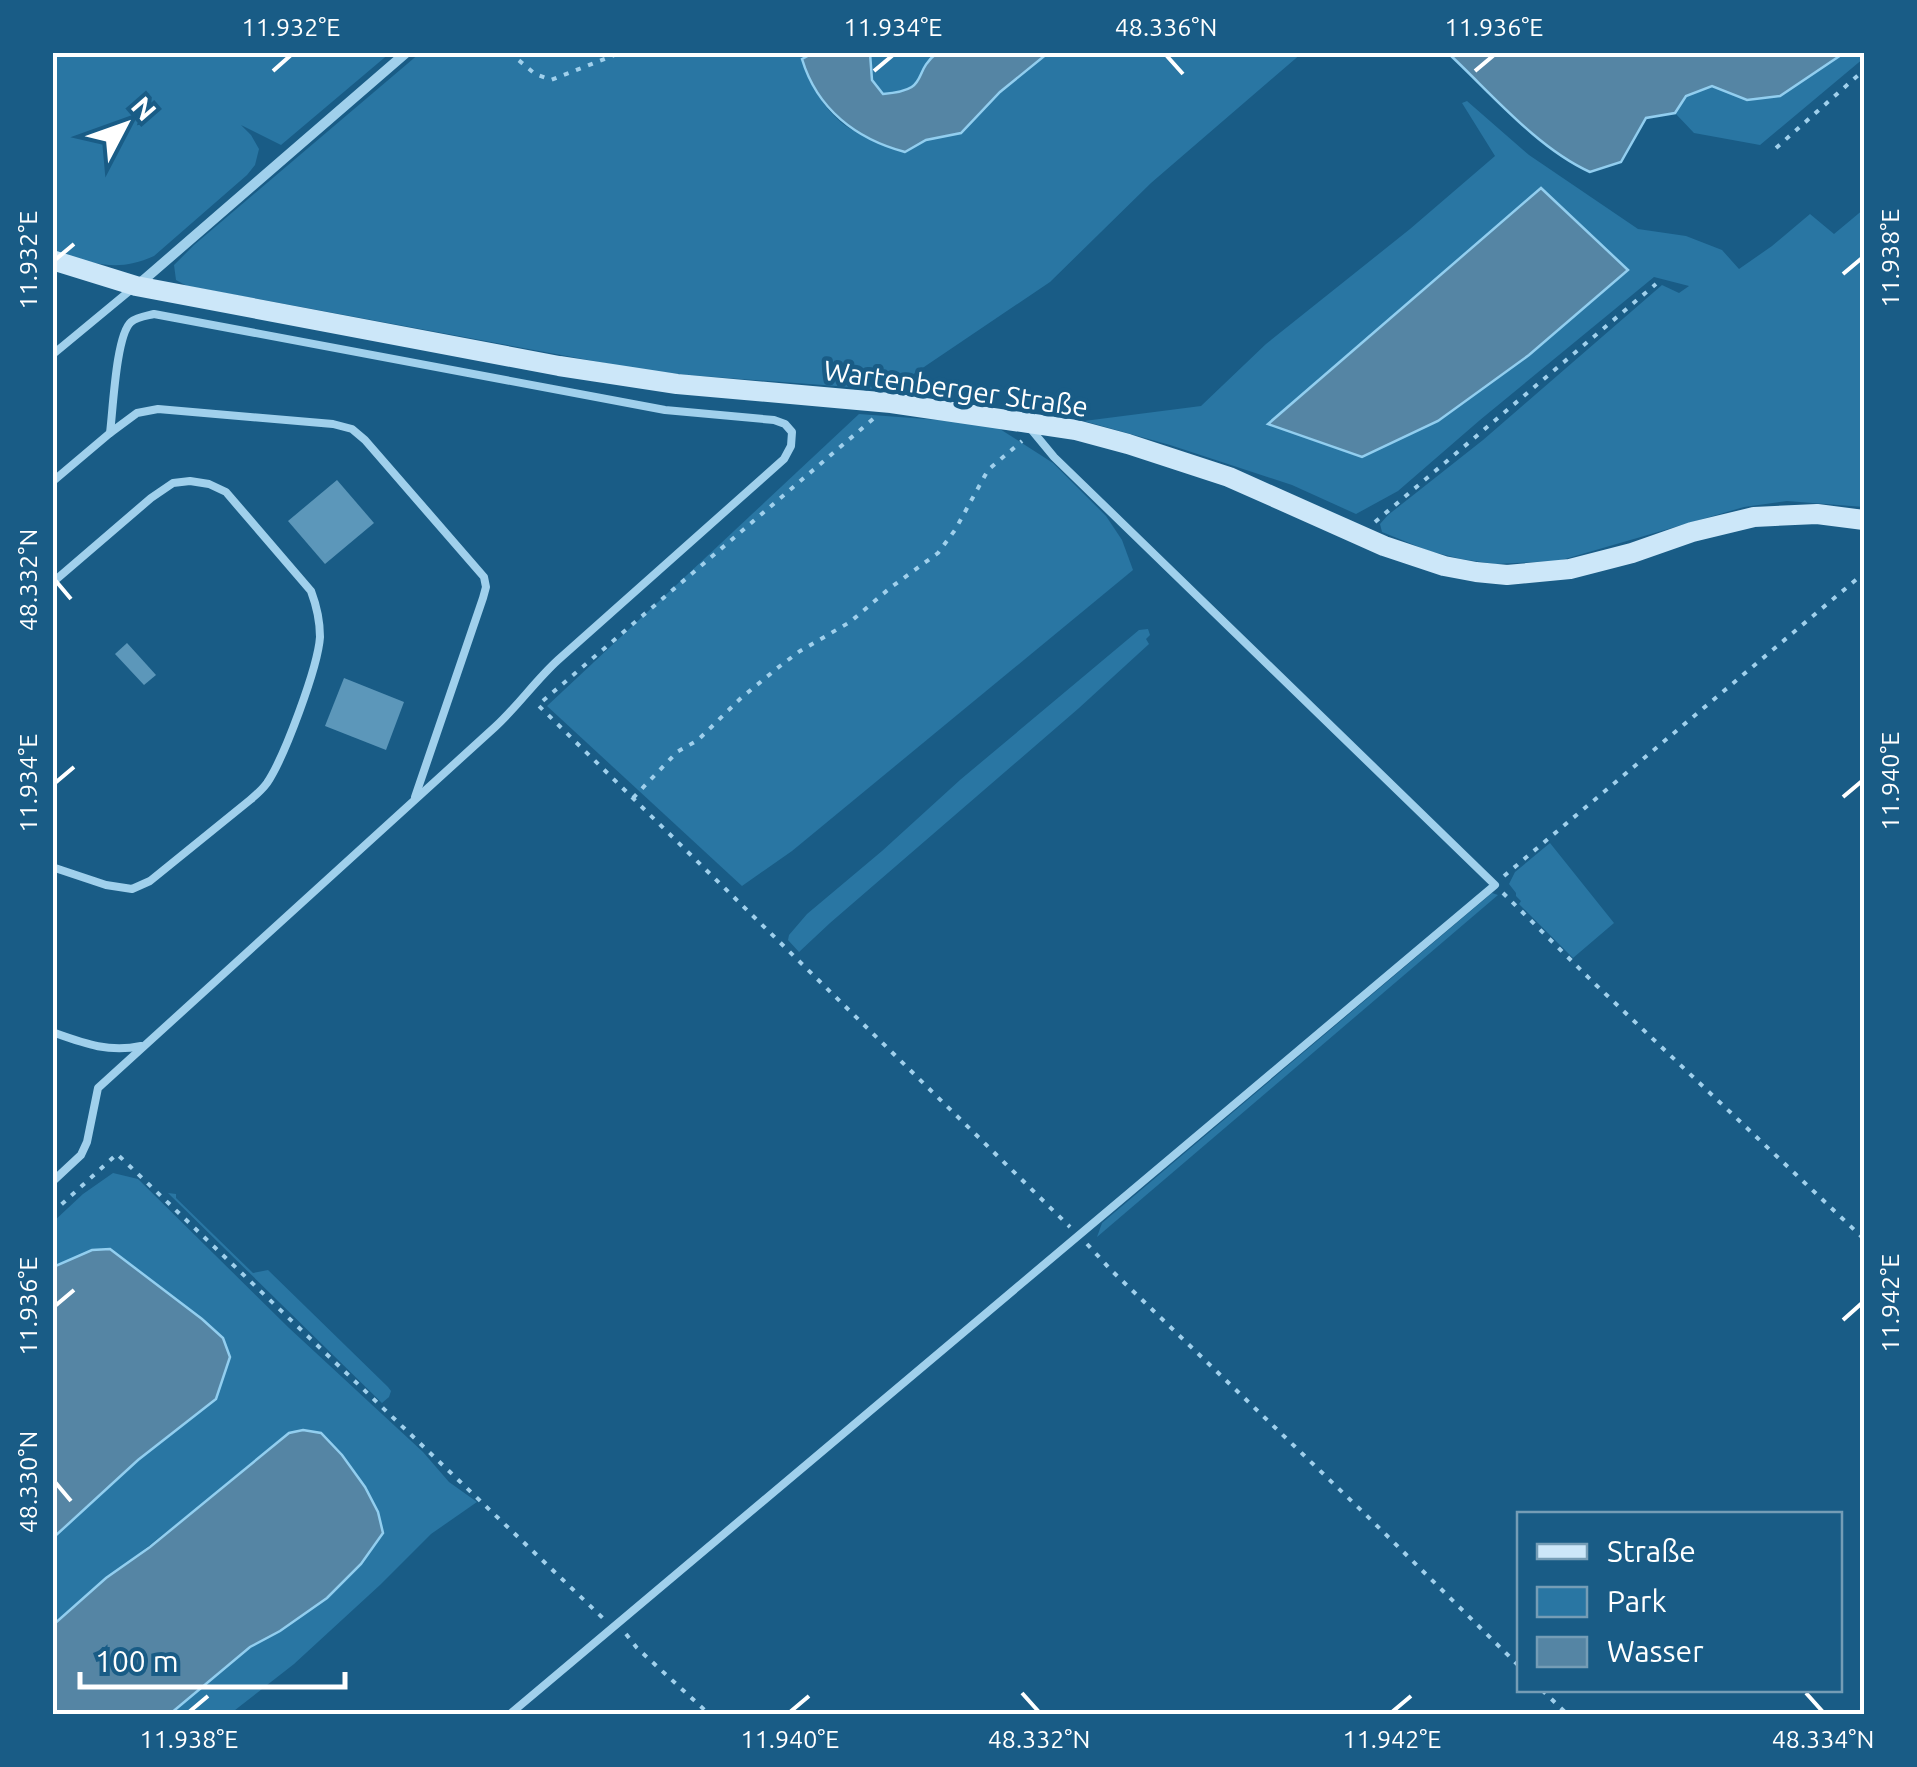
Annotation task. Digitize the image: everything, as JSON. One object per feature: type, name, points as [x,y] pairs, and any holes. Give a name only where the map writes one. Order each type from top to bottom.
[{"type":"main road","name":"Wartenberger Straße","points":[[52,260],[136,286],[558,366],[644,380],[892,403],[1029,427],[1076,430],[1229,477],[1413,557],[1444,566],[1507,575],[1586,565],[1692,532],[1754,518],[1817,514],[1864,520]]},
{"type":"street","points":[[136,286],[407,52]]},
{"type":"lane","points":[[52,356],[136,286]]},
{"type":"lane","points":[[52,1182],[81,1156],[88,1142],[98,1088],[514,708],[546,670],[784,459],[791,446],[792,432],[774,420],[664,410],[154,314],[128,324],[122,338],[110,432]]},
{"type":"lane","points":[[52,482],[137,413],[158,409],[333,424],[352,429],[365,440],[484,577],[486,588],[413,802]]},
{"type":"lane","points":[[510,1714],[1494,884],[1054,457],[1029,427]]},
{"type":"lane","points":[[52,583],[174,484],[209,484],[226,492],[311,591],[318,610],[320,636],[317,658],[276,769],[250,800],[150,881],[132,888],[106,885],[52,867]]},
{"type":"lane","points":[[52,1032],[109,1050],[145,1046]]},
{"type":"path","points":[[509,52],[535,74],[551,80],[622,52]]},
{"type":"path","points":[[1776,148],[1864,70]]},
{"type":"path","points":[[1359,534],[1656,284]]},
{"type":"path","points":[[892,403],[538,705],[1517,1665]]},
{"type":"path","points":[[632,798],[676,752],[698,740],[780,666],[850,622],[938,552],[955,530],[988,470],[1029,427]]},
{"type":"path","points":[[1864,572],[1494,884],[1864,1239]]},
{"type":"path","points":[[52,1213],[118,1154],[594,1613],[624,1633],[708,1714]]},
{"type":"path","points":[[1544,1692],[1567,1714]]},
{"type":"green space","points":[[52,53],[390,53],[281,145],[241,125],[259,149],[255,165],[247,175],[154,256],[115,265],[53,251]]},
{"type":"green space","points":[[420,53],[815,53],[802,60],[814,87],[838,120],[905,152],[926,140],[961,133],[1000,92],[1048,53],[1302,53],[1151,183],[1050,282],[890,390],[637,369],[187,286],[176,280],[174,265],[194,245]]},
{"type":"green space","points":[[870,53],[937,53],[914,85],[882,94],[872,80]]},
{"type":"green space","points":[[1844,53],[1864,53],[1864,58],[1760,145],[1694,133],[1675,113],[1686,96],[1712,86],[1747,100]]},
{"type":"green space","points":[[1467,101],[1529,155],[1638,229],[1686,236],[1722,250],[1739,269],[1810,214],[1834,234],[1864,209],[1864,507],[1787,501],[1744,507],[1558,561],[1495,564],[1461,559],[1382,532],[1380,524],[1388,515],[1483,440],[1662,285],[1679,293],[1689,286],[1654,277],[1398,491],[1356,514],[1292,485],[1084,421],[1201,406],[1266,344],[1495,156],[1462,103]],"holes":[[[1541,188],[1628,271],[1529,355],[1439,421],[1362,456],[1269,424]]]},
{"type":"green space","points":[[859,414],[992,424],[1053,463],[1106,516],[1122,540],[1133,570],[792,851],[742,886],[547,706]]},
{"type":"green space","points":[[1148,629],[1149,644],[799,952],[788,940],[807,914],[960,780],[1139,630]]},
{"type":"green space","points":[[1550,843],[1614,923],[1573,958],[1519,904],[1521,901],[1509,884],[1515,872]]},
{"type":"green space","points":[[1492,893],[1498,895],[1097,1237],[1102,1223]]},
{"type":"green space","points":[[113,1173],[138,1179],[289,1328],[423,1452],[449,1482],[477,1502],[431,1534],[294,1664],[230,1714],[170,1714],[250,1647],[327,1598],[289,1433],[53,1625],[52,1538],[138,1460],[216,1399],[142,1274],[110,1249],[92,1250],[53,1267],[53,1222]]},
{"type":"green space","points":[[168,1193],[176,1194],[253,1273],[268,1270],[388,1387],[389,1397],[382,1403]]},
{"type":"water","points":[[815,52],[870,53],[872,80],[883,94],[914,85],[937,53],[1048,53],[1000,92],[961,133],[926,140],[905,152],[870,139],[828,107],[802,59]]},
{"type":"water","points":[[1448,53],[1844,53],[1780,96],[1747,100],[1712,86],[1686,96],[1675,113],[1646,118],[1621,162],[1590,172],[1533,134]]},
{"type":"water","points":[[1541,188],[1628,270],[1529,355],[1438,421],[1362,457],[1268,424]]},
{"type":"water","points":[[110,1249],[202,1319],[223,1338],[230,1357],[216,1399],[138,1460],[53,1538],[53,1267],[92,1250]]},
{"type":"water","points":[[289,1433],[321,1433],[342,1455],[378,1512],[383,1533],[361,1564],[327,1598],[250,1647],[170,1714],[53,1714],[53,1625],[106,1578],[150,1547]]},
{"type":"building","points":[[337,480],[374,523],[325,564],[288,521]]},
{"type":"building","points":[[127,643],[156,675],[144,685],[115,654]]},
{"type":"building","points":[[344,678],[404,702],[386,750],[325,726]]}]
